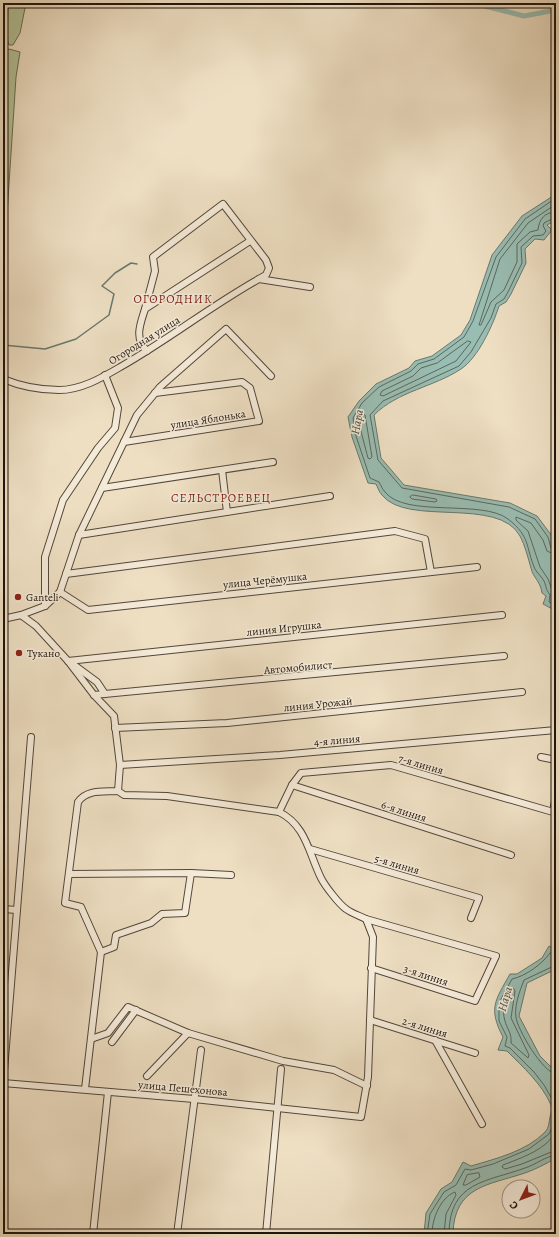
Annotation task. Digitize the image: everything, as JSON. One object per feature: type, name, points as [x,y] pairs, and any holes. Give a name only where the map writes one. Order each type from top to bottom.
[{"type":"street","points":[[147,351],[140,345],[139,336],[155,271],[153,257],[223,204],[266,260],[269,268],[266,275],[259,279]]},
{"type":"street","points":[[145,310],[250,241]]},
{"type":"street","points":[[259,279],[310,287]]},
{"type":"street","name":"Огородная улица","points":[[3,379],[19,385],[60,390],[90,383],[147,351],[243,287],[259,279]]},
{"type":"street","points":[[3,619],[20,615],[45,606],[60,592],[79,535],[137,415],[155,393],[226,329],[271,376]]},
{"type":"street","points":[[45,606],[45,557],[63,500],[98,448],[115,428],[118,408],[105,375]]},
{"type":"street","name":"улица Яблонька","points":[[124,442],[259,421],[250,388],[242,382],[155,393]]},
{"type":"street","points":[[102,488],[273,462]]},
{"type":"street","points":[[222,470],[227,512]]},
{"type":"street","points":[[79,535],[330,496]]},
{"type":"street","points":[[66,574],[395,531],[425,539],[431,572]]},
{"type":"street","name":"улица Черёмушка","points":[[60,592],[88,610],[477,567]]},
{"type":"street","points":[[20,615],[36,626],[68,661],[94,695],[114,716],[120,765],[118,791]]},
{"type":"street","name":"линия Игрушка","points":[[68,661],[502,615]]},
{"type":"street","name":"Автомобилист","points":[[94,695],[504,656]]},
{"type":"street","points":[[68,661],[98,682],[105,694]]},
{"type":"street","name":"линия Урожай","points":[[115,728],[228,724],[522,692]]},
{"type":"street","name":"4-я линия","points":[[120,765],[280,755],[556,730]]},
{"type":"street","name":"улица Пешехонова","points":[[31,737],[3,1083],[194,1099],[361,1117],[367,1086]]},
{"type":"street","points":[[541,757],[556,760]]},
{"type":"street","name":"7-я линия","points":[[279,812],[292,785],[301,773],[391,765],[553,812],[556,795]]},
{"type":"street","name":"6-я линия","points":[[292,785],[511,855]]},
{"type":"street","points":[[85,1089],[101,952],[81,907],[65,903],[78,802],[82,796],[92,792],[118,791],[124,794],[167,796],[279,812],[288,816],[297,825],[310,849],[322,879],[346,910],[366,919],[373,937],[367,1086],[334,1070],[283,1061],[188,1033],[128,1007],[108,1034],[91,1039]]},
{"type":"street","name":"5-я линия","points":[[310,849],[479,898],[471,918]]},
{"type":"street","points":[[69,874],[191,873],[231,875]]},
{"type":"street","points":[[101,952],[114,947],[116,935],[151,923],[162,914],[186,913],[191,873]]},
{"type":"street","points":[[3,909],[17,910]]},
{"type":"street","name":"3-я линия","points":[[366,919],[496,956],[475,1001],[371,968]]},
{"type":"street","points":[[112,1042],[136,1010]]},
{"type":"street","name":"2-я линия","points":[[370,1020],[475,1053]]},
{"type":"street","points":[[147,1076],[188,1033]]},
{"type":"street","points":[[435,1040],[482,1124]]},
{"type":"street","points":[[177,1234],[201,1050]]},
{"type":"street","points":[[266,1234],[276,1107],[281,1069]]},
{"type":"street","points":[[93,1234],[108,1092]]},
{"type":"green space","points":[[8,3],[26,3],[20,33],[13,45],[9,45],[7,39]]},
{"type":"green space","points":[[9,49],[20,52],[16,77],[6,230],[3,236],[3,89],[6,51]]},
{"type":"water","name":"Нара","points":[[556,194],[556,220],[547,225],[552,230],[544,240],[535,239],[525,249],[526,263],[506,302],[499,306],[489,331],[473,357],[461,369],[394,400],[374,415],[381,458],[404,485],[510,503],[537,516],[552,536],[556,554],[556,611],[543,604],[546,596],[542,593],[540,585],[532,571],[520,536],[509,524],[493,517],[411,509],[394,504],[382,495],[376,484],[368,483],[352,437],[348,417],[359,401],[376,384],[409,368],[415,361],[432,356],[461,335],[470,320],[492,255],[522,216]]},
{"type":"water","name":"Нара","points":[[549,946],[553,949],[556,946],[556,969],[527,983],[519,1016],[540,1056],[556,1072],[556,1158],[529,1171],[501,1179],[501,1180],[476,1190],[467,1197],[460,1206],[455,1218],[453,1234],[424,1234],[426,1213],[441,1189],[452,1182],[463,1162],[471,1166],[510,1154],[538,1139],[549,1125],[551,1105],[543,1090],[507,1051],[498,1050],[503,1037],[498,1027],[495,1011],[497,998],[510,974],[517,974],[542,958]]},
{"type":"waterway","points":[[473,3],[524,16],[556,10]]},
{"type":"waterway","points":[[3,345],[45,349],[76,339],[109,315],[114,294],[102,286],[115,273],[131,263],[137,264]]},
{"type":"place","name":"Ganteli","points":[[18,597]]},
{"type":"place","name":"Тукано","points":[[19,653]]},
{"type":"district","name":"ОГОРОДНИК","points":[[173,299]]},
{"type":"district","name":"СЕЛЬСТРОЕВЕЦ","points":[[221,498]]}]
